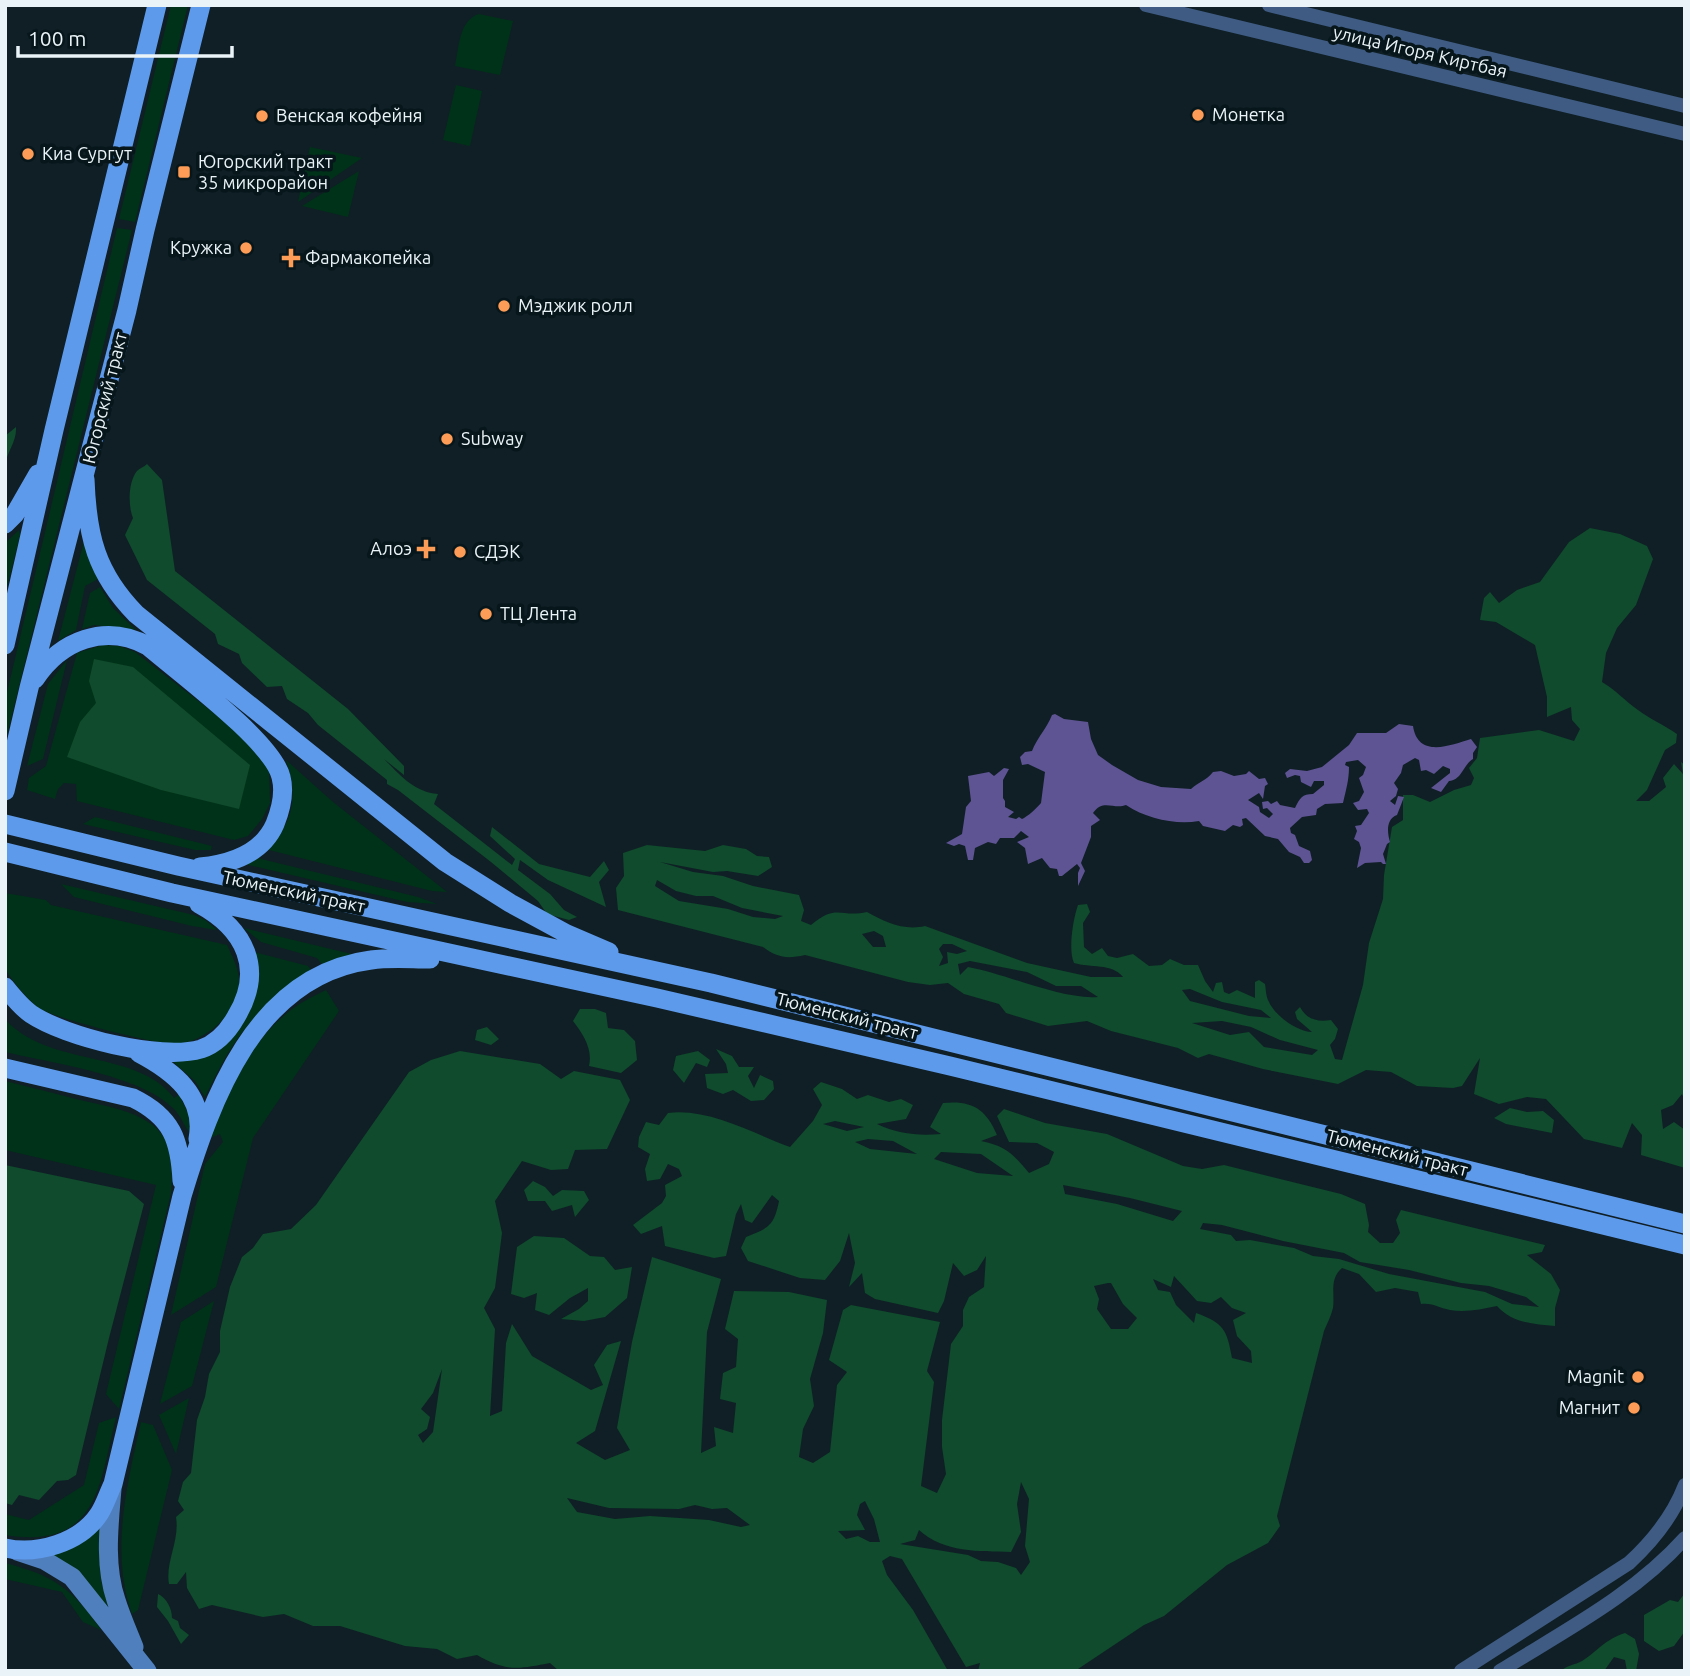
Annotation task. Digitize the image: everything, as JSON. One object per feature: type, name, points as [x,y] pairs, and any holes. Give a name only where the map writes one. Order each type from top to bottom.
[{"type":"main road","points":[[5,645],[157,5]]},
{"type":"main road","name":"Югорский тракт","points":[[5,791],[29,688],[85,479],[201,5]]},
{"type":"main road","points":[[5,524],[15,514],[37,475],[54,430]]},
{"type":"main road","points":[[85,479],[86,515],[99,562],[118,595],[136,614],[179,649],[435,854],[474,882],[567,934],[618,956],[711,982]]},
{"type":"main road","points":[[29,688],[53,657],[76,641],[91,636],[114,635],[135,639],[148,646],[260,741],[281,776],[283,796],[273,829],[251,853],[236,860],[217,865],[178,866]]},
{"type":"main road","name":"Тюменский тракт","points":[[5,824],[178,866],[711,982],[1685,1224]]},
{"type":"main road","name":"Тюменский тракт","points":[[5,852],[172,893],[632,992],[950,1066],[1685,1245]]},
{"type":"main road","points":[[5,987],[23,1006],[43,1020],[128,1048],[167,1052],[202,1049],[215,1042],[229,1028],[244,1004],[251,985],[246,950],[234,930],[222,918],[201,904],[172,893]]},
{"type":"main road","points":[[143,1664],[115,1600],[110,1577],[109,1528],[113,1484],[182,1196],[194,1156],[225,1080],[241,1049],[268,1016],[287,997],[313,979],[370,960],[433,959],[492,964]]},
{"type":"main road","points":[[128,1048],[173,1074],[190,1092],[197,1108],[199,1129],[194,1156]]},
{"type":"main road","points":[[5,1068],[133,1098],[153,1109],[175,1135],[181,1158],[182,1196]]},
{"type":"main road","points":[[11,1549],[38,1549],[75,1536],[99,1514],[113,1484]]},
{"type":"main road","points":[[11,1549],[44,1560],[72,1577],[143,1664]]},
{"type":"street","name":"улица Игоря Киртбая","points":[[1146,5],[1685,134]]},
{"type":"street","name":"улица Игоря Киртбая","points":[[1269,5],[1685,106]]},
{"type":"street","points":[[1461,1671],[1629,1563],[1651,1542],[1681,1496],[1685,1485]]},
{"type":"street","points":[[1500,1671],[1631,1588],[1664,1561],[1685,1538]]},
{"type":"green space","points":[[171,5],[188,5],[135,222],[119,219]]},
{"type":"green space","points":[[479,14],[513,21],[500,75],[455,66],[464,28],[472,17]]},
{"type":"green space","points":[[456,85],[482,91],[470,146],[443,140]]},
{"type":"green space","points":[[310,147],[362,158],[298,202]]},
{"type":"green space","points":[[359,171],[348,217],[302,206]]},
{"type":"green space","points":[[117,228],[132,230],[5,743],[5,701]]},
{"type":"green space","points":[[16,427],[15,437],[5,466],[5,436]]},
{"type":"green space","points":[[147,464],[162,480],[175,571],[348,709],[404,766],[404,775],[384,759],[396,771],[422,790],[438,794],[434,804],[512,865],[515,859],[490,836],[492,827],[539,864],[590,877],[604,861],[609,870],[599,882],[606,907],[548,880],[520,860],[518,870],[550,894],[564,910],[577,917],[569,920],[547,914],[538,901],[491,862],[387,784],[387,780],[318,725],[308,713],[287,699],[282,686],[267,687],[242,663],[239,654],[218,644],[215,634],[147,580],[125,535],[133,518],[130,501],[132,481],[137,471]]},
{"type":"green space","points":[[1590,528],[1620,534],[1647,546],[1653,559],[1636,605],[1617,628],[1606,653],[1602,682],[1633,707],[1677,734],[1676,743],[1665,750],[1647,790],[1636,801],[1649,801],[1666,787],[1663,778],[1674,764],[1683,774],[1681,762],[1685,765],[1685,1101],[1682,1094],[1673,1105],[1661,1110],[1663,1129],[1674,1122],[1685,1130],[1685,1168],[1641,1155],[1642,1135],[1632,1123],[1622,1148],[1584,1139],[1546,1099],[1527,1097],[1499,1104],[1474,1094],[1480,1058],[1462,1086],[1453,1088],[1417,1086],[1391,1072],[1366,1070],[1338,1084],[1263,1069],[1209,1054],[1198,1058],[1178,1048],[1111,1031],[1087,1021],[1048,1026],[1006,1013],[999,1004],[964,994],[948,983],[930,985],[908,982],[805,955],[783,957],[763,947],[618,910],[616,888],[624,876],[623,853],[647,845],[705,851],[723,845],[769,857],[772,867],[758,876],[727,871],[713,872],[660,862],[693,872],[723,876],[753,886],[799,895],[804,910],[801,921],[811,925],[833,913],[867,912],[902,926],[925,926],[1027,963],[1091,977],[1123,977],[1107,968],[1074,963],[1071,943],[1074,918],[1078,905],[1087,904],[1090,912],[1083,923],[1084,947],[1092,954],[1102,948],[1108,956],[1117,958],[1133,954],[1149,966],[1162,965],[1170,959],[1184,965],[1198,965],[1213,992],[1216,983],[1222,982],[1224,992],[1229,994],[1237,990],[1255,998],[1255,982],[1259,980],[1265,984],[1267,998],[1272,1007],[1294,1026],[1312,1032],[1297,1019],[1295,1012],[1300,1007],[1313,1019],[1331,1020],[1338,1029],[1330,1045],[1335,1059],[1342,1060],[1363,985],[1369,943],[1383,899],[1392,827],[1403,820],[1403,795],[1413,795],[1430,802],[1471,785],[1474,778],[1469,768],[1477,758],[1480,738],[1539,730],[1574,741],[1580,729],[1572,720],[1571,707],[1547,717],[1547,697],[1535,645],[1496,622],[1480,620],[1484,598],[1490,592],[1499,603],[1517,590],[1540,582],[1569,542]],"holes":[[[657,880],[676,891],[696,896],[713,896],[742,908],[783,916],[775,919],[753,917],[728,909],[679,901],[655,886]],[[874,931],[883,936],[886,947],[873,947],[862,934]],[[943,944],[952,944],[967,951],[957,954],[947,952],[948,963],[939,966],[943,957],[939,949]],[[970,961],[1027,972],[1056,986],[1081,986],[1098,997],[1068,995],[968,967],[960,975],[958,964]],[[1190,989],[1222,1002],[1261,1010],[1271,1018],[1249,1016],[1190,1001],[1182,990]],[[1222,1021],[1251,1027],[1280,1040],[1318,1050],[1312,1055],[1264,1047],[1249,1032],[1230,1035],[1192,1023]]]},
{"type":"green space","points":[[19,530],[20,535],[5,595],[5,543]]},
{"type":"green space","points":[[84,541],[100,578],[85,586],[76,630],[58,641]]},
{"type":"green space","points":[[100,587],[113,608],[136,630],[94,625],[82,629],[90,593]]},
{"type":"green space","points":[[103,645],[119,646],[135,652],[255,745],[269,771],[270,803],[262,819],[248,836],[234,840],[77,801],[76,784],[64,783],[58,789],[55,799],[27,790],[29,778],[46,766],[77,653]]},
{"type":"green space","points":[[94,659],[133,667],[250,765],[239,809],[161,790],[67,757],[80,722],[96,703],[89,681]]},
{"type":"green space","points":[[67,660],[43,759],[27,766],[48,684]]},
{"type":"green space","points":[[286,760],[333,802],[447,892],[432,891],[265,849],[283,829],[291,808],[292,785]]},
{"type":"green space","points":[[95,817],[212,846],[211,850],[195,850],[83,824]]},
{"type":"green space","points":[[257,858],[437,904],[407,902],[244,864]]},
{"type":"green space","points":[[61,884],[194,915],[217,930],[74,897]]},
{"type":"green space","points":[[5,893],[46,900],[51,905],[227,945],[239,980],[232,1007],[206,1034],[183,1043],[172,1044],[63,1018],[39,1008],[10,977],[5,967]]},
{"type":"green space","points":[[244,928],[360,956],[325,968],[317,958],[261,942]]},
{"type":"green space","points":[[254,952],[308,966],[313,973],[273,1001],[252,1020],[229,1052],[205,1097],[195,1081],[171,1060],[231,1035]]},
{"type":"green space","points":[[326,990],[339,1011],[253,1138],[216,1287],[171,1315],[205,1164],[223,1142],[220,1134],[210,1138],[231,1088],[249,1056],[272,1027],[294,1007]]},
{"type":"green space","points":[[580,1009],[595,1009],[606,1013],[608,1028],[624,1030],[635,1041],[637,1060],[621,1073],[589,1066],[584,1036],[573,1021]]},
{"type":"green space","points":[[5,1019],[23,1034],[44,1045],[138,1072],[158,1083],[174,1098],[179,1095],[190,1117],[189,1132],[174,1109],[140,1087],[94,1072],[5,1052]]},
{"type":"green space","points":[[487,1027],[499,1039],[491,1045],[475,1040],[477,1030]]},
{"type":"green space","points":[[716,1049],[732,1056],[739,1067],[754,1067],[748,1076],[754,1088],[760,1075],[773,1081],[774,1089],[764,1100],[751,1101],[733,1090],[723,1094],[707,1088],[705,1074],[728,1073],[726,1064]]},
{"type":"green space","points":[[460,1051],[540,1064],[561,1079],[574,1071],[620,1080],[630,1100],[607,1149],[575,1150],[568,1169],[551,1170],[522,1161],[495,1201],[502,1233],[495,1288],[484,1308],[495,1329],[490,1416],[502,1411],[506,1343],[512,1324],[532,1356],[591,1390],[603,1385],[594,1365],[607,1345],[621,1341],[595,1431],[576,1443],[605,1460],[630,1450],[617,1428],[632,1342],[652,1257],[721,1279],[707,1332],[701,1453],[716,1446],[714,1427],[733,1433],[736,1403],[720,1399],[723,1373],[736,1367],[738,1339],[725,1329],[734,1291],[789,1292],[827,1300],[823,1333],[810,1379],[814,1406],[803,1429],[799,1457],[813,1463],[830,1452],[837,1385],[847,1372],[829,1360],[843,1310],[851,1305],[940,1322],[927,1371],[934,1382],[921,1486],[937,1493],[946,1474],[942,1420],[951,1344],[963,1326],[963,1310],[969,1297],[984,1287],[986,1256],[977,1270],[964,1276],[953,1263],[944,1301],[938,1313],[875,1299],[865,1293],[862,1273],[849,1287],[855,1263],[849,1233],[840,1261],[825,1280],[800,1278],[748,1261],[741,1248],[746,1237],[765,1228],[775,1216],[779,1201],[772,1195],[752,1223],[745,1220],[741,1204],[726,1256],[714,1258],[665,1246],[662,1226],[641,1234],[633,1225],[662,1203],[666,1196],[665,1185],[682,1176],[679,1169],[668,1164],[660,1179],[647,1181],[645,1169],[650,1154],[638,1147],[646,1122],[659,1125],[668,1113],[699,1114],[730,1123],[790,1147],[813,1121],[822,1105],[813,1089],[821,1082],[842,1089],[857,1099],[868,1095],[889,1102],[901,1099],[913,1105],[906,1119],[877,1124],[908,1134],[941,1134],[930,1127],[943,1103],[962,1103],[977,1108],[988,1119],[997,1135],[981,1141],[997,1145],[1008,1152],[1029,1173],[1049,1164],[1054,1152],[1037,1143],[1009,1142],[997,1116],[1004,1109],[1045,1123],[1107,1134],[1183,1166],[1202,1169],[1224,1165],[1341,1194],[1365,1204],[1368,1232],[1380,1243],[1393,1243],[1400,1233],[1396,1220],[1401,1210],[1545,1245],[1542,1252],[1527,1255],[1551,1274],[1560,1290],[1555,1308],[1555,1326],[1516,1319],[1497,1306],[1456,1311],[1421,1304],[1418,1292],[1395,1288],[1376,1292],[1359,1274],[1342,1268],[1335,1277],[1333,1308],[1324,1331],[1277,1516],[1280,1526],[1268,1543],[1227,1565],[1164,1616],[1144,1625],[1075,1671],[978,1671],[980,1663],[966,1667],[902,1559],[890,1556],[882,1561],[887,1575],[913,1610],[948,1671],[559,1671],[550,1663],[513,1668],[477,1655],[457,1659],[437,1649],[405,1646],[340,1626],[313,1626],[284,1614],[263,1617],[212,1605],[199,1609],[187,1588],[186,1572],[177,1584],[169,1584],[168,1576],[176,1534],[176,1517],[184,1510],[178,1501],[183,1482],[191,1473],[197,1420],[209,1374],[220,1352],[220,1331],[230,1287],[242,1257],[263,1234],[291,1229],[316,1205],[409,1072],[431,1060]],"holes":[[[835,1121],[864,1127],[847,1131],[823,1124]],[[868,1139],[893,1141],[917,1154],[870,1149],[855,1142]],[[941,1152],[981,1154],[1013,1176],[977,1173],[934,1159]],[[1063,1185],[1182,1211],[1173,1221],[1117,1204],[1065,1194]],[[1203,1223],[1222,1225],[1344,1253],[1360,1262],[1409,1270],[1461,1283],[1489,1286],[1526,1297],[1539,1307],[1512,1304],[1485,1292],[1389,1274],[1339,1259],[1313,1256],[1294,1248],[1250,1240],[1236,1241],[1231,1235],[1200,1229]],[[1174,1276],[1197,1301],[1211,1303],[1221,1297],[1232,1308],[1246,1313],[1233,1320],[1237,1336],[1251,1351],[1252,1363],[1232,1358],[1226,1334],[1213,1320],[1196,1313],[1194,1323],[1176,1305],[1170,1292],[1158,1290],[1153,1279],[1171,1287]],[[1111,1283],[1123,1304],[1137,1318],[1128,1329],[1111,1329],[1097,1309],[1099,1299],[1094,1286]],[[442,1369],[433,1432],[423,1443],[418,1435],[427,1429],[430,1417],[421,1409],[433,1393]],[[1021,1482],[1029,1499],[1025,1546],[1030,1562],[1021,1575],[1016,1568],[998,1562],[900,1544],[915,1540],[919,1530],[929,1538],[951,1547],[1011,1552],[1021,1532],[1017,1504]],[[567,1498],[609,1508],[679,1509],[695,1505],[712,1509],[727,1508],[750,1525],[741,1527],[709,1520],[650,1516],[615,1519],[577,1512]],[[865,1501],[874,1519],[880,1542],[870,1542],[858,1536],[846,1539],[838,1531],[865,1530],[857,1515],[860,1504]]]},
{"type":"green space","points":[[698,1051],[710,1060],[707,1067],[696,1063],[684,1083],[673,1070],[676,1056]]},
{"type":"green space","points":[[5,1081],[136,1115],[159,1131],[168,1147],[172,1165],[171,1193],[119,1409],[106,1394],[156,1185],[5,1150]]},
{"type":"green space","points":[[1510,1108],[1527,1112],[1543,1111],[1554,1120],[1552,1133],[1506,1124],[1494,1118]]},
{"type":"green space","points":[[5,1165],[129,1191],[144,1204],[76,1475],[68,1480],[57,1481],[39,1500],[19,1495],[12,1505],[5,1503]]},
{"type":"green space","points":[[533,1181],[545,1187],[553,1196],[562,1190],[584,1191],[589,1200],[575,1217],[572,1205],[552,1211],[545,1201],[528,1201],[524,1190]]},
{"type":"green space","points":[[534,1236],[564,1238],[590,1256],[604,1257],[615,1270],[632,1267],[627,1298],[605,1317],[584,1321],[561,1319],[588,1301],[588,1288],[549,1315],[535,1310],[537,1293],[524,1298],[511,1294],[517,1247]]},
{"type":"green space","points":[[214,1301],[192,1386],[160,1404],[181,1322]]},
{"type":"green space","points":[[189,1398],[176,1454],[159,1415]]},
{"type":"green space","points":[[116,1417],[98,1489],[77,1522],[59,1533],[36,1537],[5,1535],[5,1514],[29,1520],[84,1485],[99,1423]]},
{"type":"green space","points":[[141,1422],[153,1425],[172,1470],[138,1610],[132,1614],[125,1590],[121,1542],[126,1494]]},
{"type":"green space","points":[[102,1520],[101,1580],[111,1617],[50,1555]]},
{"type":"green space","points":[[5,1563],[36,1573],[60,1586],[81,1604],[101,1630],[83,1622],[62,1592],[5,1579]]},
{"type":"green space","points":[[1685,1593],[1685,1631],[1674,1646],[1659,1651],[1644,1641],[1644,1615],[1670,1600],[1678,1602]]},
{"type":"green space","points":[[158,1594],[168,1604],[172,1618],[178,1621],[180,1628],[189,1635],[181,1644],[157,1607]]},
{"type":"green space","points":[[1625,1633],[1635,1639],[1639,1654],[1636,1671],[1627,1671],[1625,1660],[1614,1657],[1604,1671],[1561,1671],[1582,1661],[1607,1642]]},
{"type":"shaded area","points":[[1055,714],[1064,719],[1088,722],[1098,755],[1138,780],[1161,787],[1191,789],[1213,772],[1221,771],[1234,776],[1249,771],[1259,779],[1265,778],[1268,784],[1265,786],[1263,799],[1259,793],[1248,800],[1269,818],[1273,814],[1267,808],[1263,809],[1262,802],[1268,801],[1271,804],[1277,801],[1280,805],[1295,808],[1302,797],[1313,794],[1324,785],[1324,781],[1314,781],[1311,787],[1301,782],[1300,776],[1287,778],[1285,773],[1290,769],[1307,771],[1322,767],[1349,745],[1357,733],[1386,733],[1399,724],[1413,726],[1421,743],[1428,746],[1445,746],[1471,739],[1477,747],[1473,759],[1441,792],[1431,788],[1450,773],[1450,769],[1443,766],[1434,774],[1421,771],[1419,760],[1415,758],[1403,765],[1394,783],[1398,789],[1396,796],[1390,801],[1395,805],[1398,796],[1404,797],[1397,815],[1389,823],[1390,842],[1383,854],[1386,864],[1365,863],[1357,868],[1361,848],[1359,842],[1354,839],[1357,831],[1355,826],[1361,825],[1369,813],[1367,809],[1358,810],[1353,803],[1359,801],[1364,792],[1359,778],[1366,767],[1358,760],[1346,762],[1349,772],[1343,803],[1325,804],[1317,809],[1316,815],[1302,817],[1290,828],[1299,846],[1310,851],[1312,860],[1309,863],[1304,863],[1300,857],[1289,852],[1278,839],[1265,836],[1246,818],[1242,819],[1243,825],[1240,827],[1233,825],[1225,831],[1203,826],[1199,821],[1162,820],[1126,805],[1105,805],[1093,813],[1100,820],[1091,826],[1091,837],[1081,863],[1085,871],[1078,886],[1080,868],[1077,864],[1059,876],[1057,869],[1050,868],[1042,858],[1028,864],[1025,848],[1017,842],[1029,837],[1021,831],[1014,838],[1000,838],[996,844],[988,842],[975,848],[973,860],[968,860],[965,846],[946,843],[962,834],[966,807],[971,801],[968,776],[989,772],[994,776],[1004,768],[1009,769],[1003,780],[1003,798],[1005,807],[1014,812],[1008,817],[1022,819],[1027,816],[1041,803],[1045,772],[1028,764],[1022,765],[1020,757],[1025,752],[1032,751]]},
{"type":"place","name":"Монетка","points":[[1198,115]]},
{"type":"place","name":"Венская кофейня","points":[[262,116]]},
{"type":"place","name":"Киа Сургут","points":[[28,154]]},
{"type":"place","name":"Югорский тракт 35 микрорайон","points":[[184,172]]},
{"type":"place","name":"Кружка","points":[[246,248]]},
{"type":"place","name":"Фармакопейка","points":[[291,258]]},
{"type":"place","name":"Мэджик ролл","points":[[504,306]]},
{"type":"place","name":"Subway","points":[[447,439]]},
{"type":"place","name":"Алоэ","points":[[426,549]]},
{"type":"place","name":"СДЭК","points":[[460,552]]},
{"type":"place","name":"ТЦ Лента","points":[[486,614]]},
{"type":"place","name":"Magnit","points":[[1638,1377]]},
{"type":"place","name":"Магнит","points":[[1634,1408]]}]
